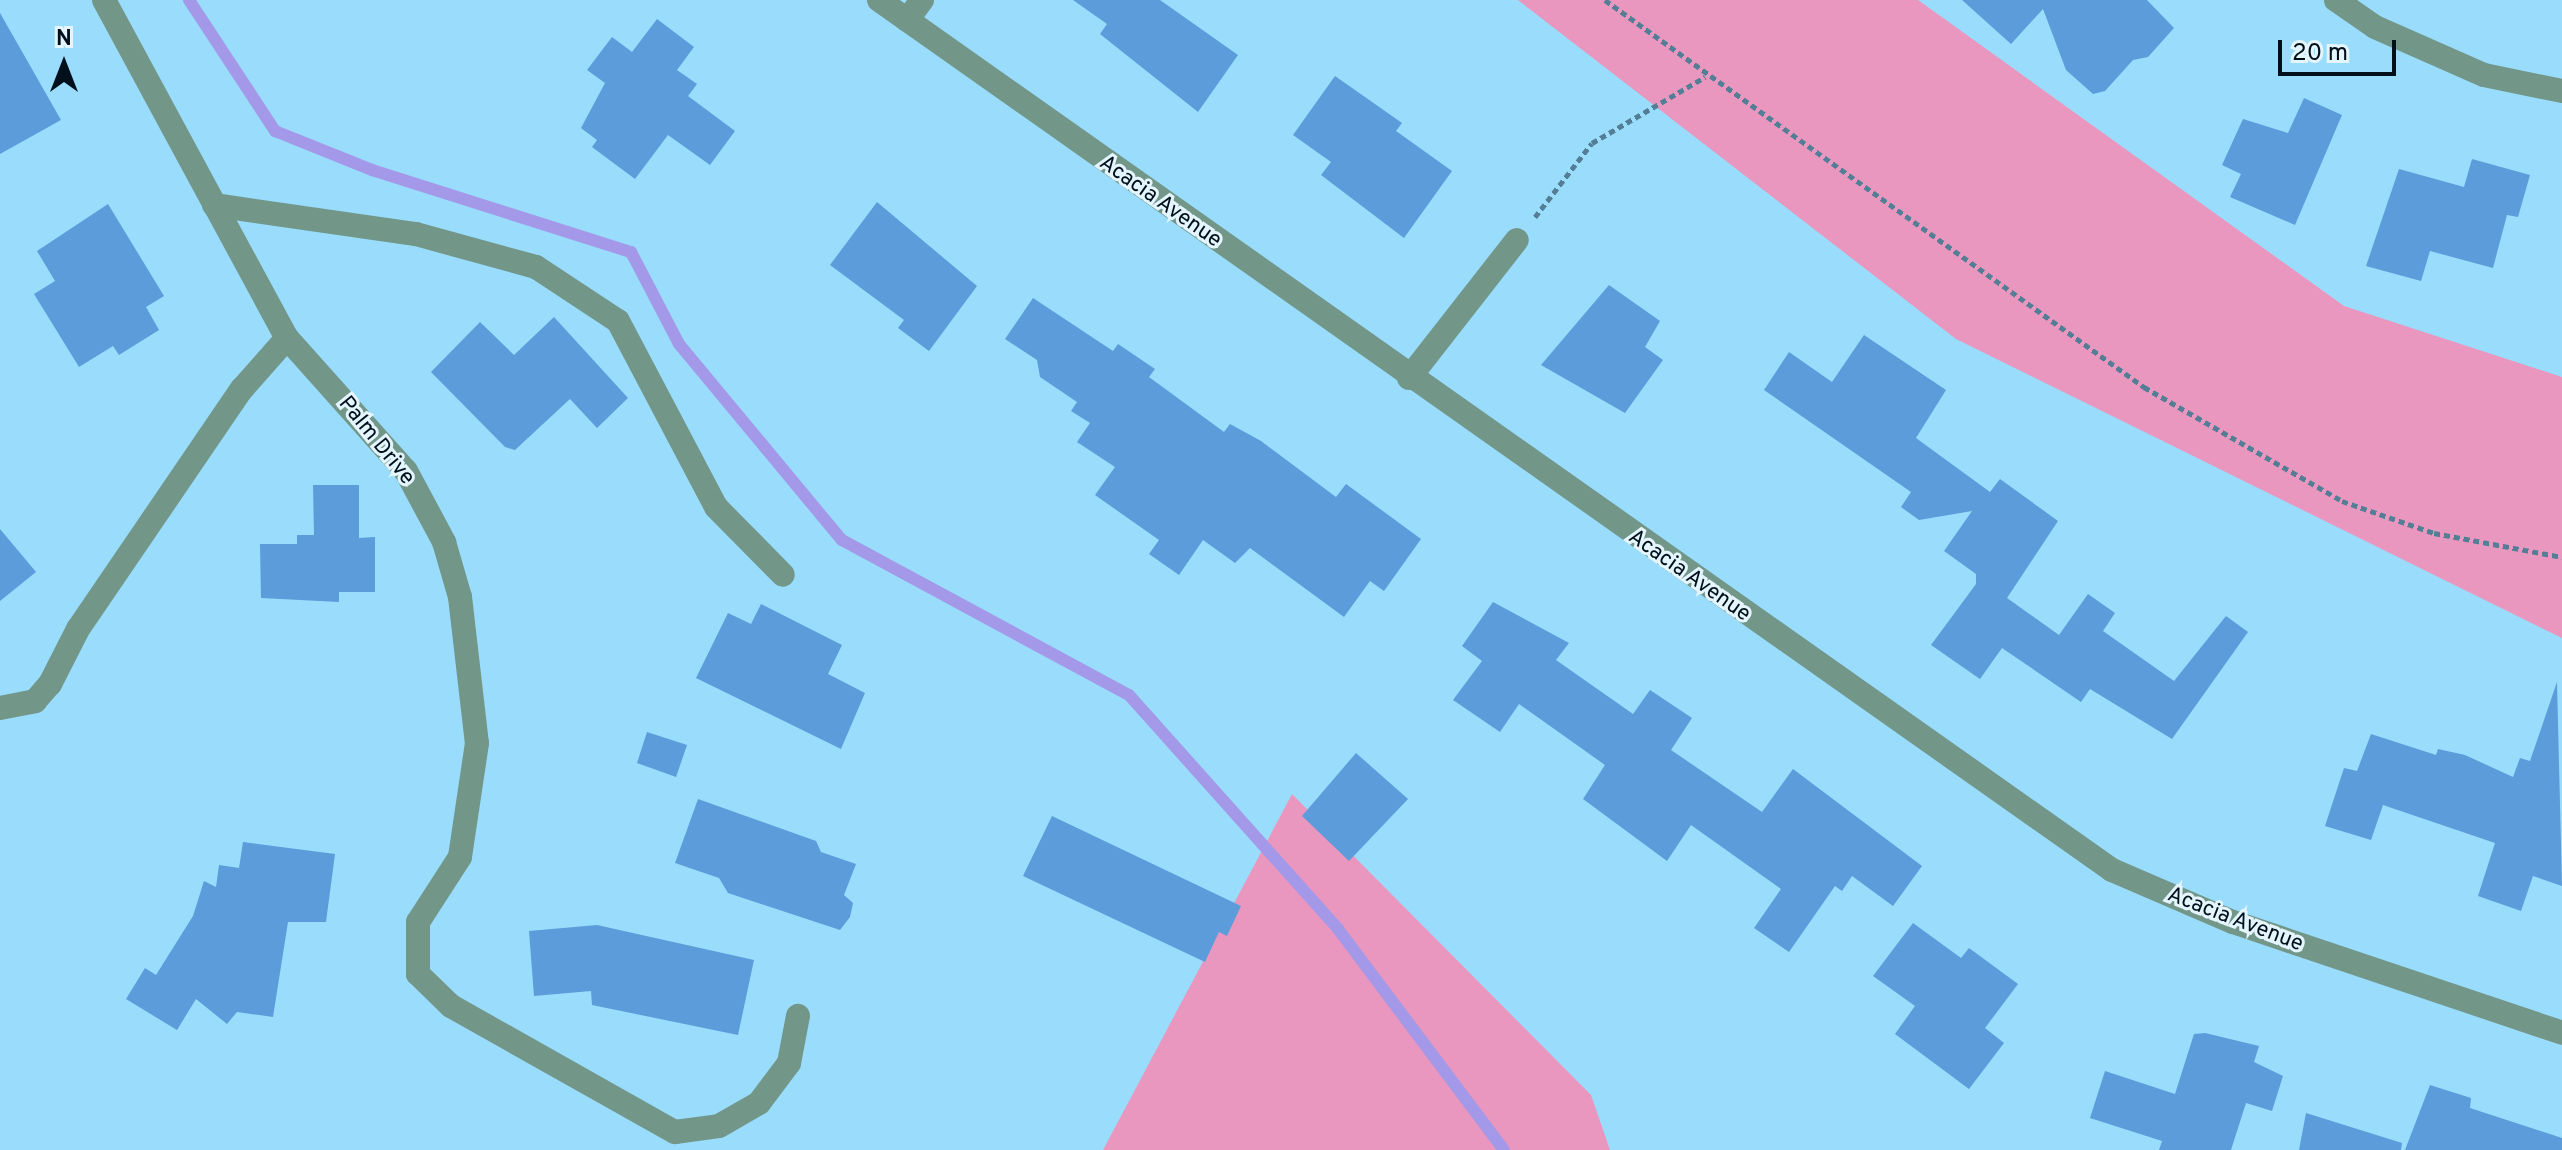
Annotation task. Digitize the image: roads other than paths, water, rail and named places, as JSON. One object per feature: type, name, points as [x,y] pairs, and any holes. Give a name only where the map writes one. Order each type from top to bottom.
[{"type":"street","name":"Palm Drive","points":[[104,0],[287,338],[406,471],[444,542],[460,597],[477,743],[460,857],[418,922],[418,974],[451,1006],[675,1132],[719,1126],[759,1103],[789,1063],[798,1016]]},
{"type":"street","name":"Acacia Avenue","points":[[879,0],[1409,378],[2112,870],[2233,922],[2562,1033]]},
{"type":"street","points":[[907,20],[922,0]]},
{"type":"street","points":[[2336,0],[2375,27],[2484,75],[2562,91]]},
{"type":"street","points":[[214,205],[416,234],[548,275],[618,321],[716,507],[783,575]]},
{"type":"street","points":[[1409,378],[1517,240]]},
{"type":"street","points":[[0,708],[35,701],[50,684],[78,629],[242,389],[287,338]]},
{"type":"waterway","points":[[189,0],[275,131],[372,170],[631,252],[679,344],[842,540],[1129,695],[1338,929],[1504,1150]]}]
